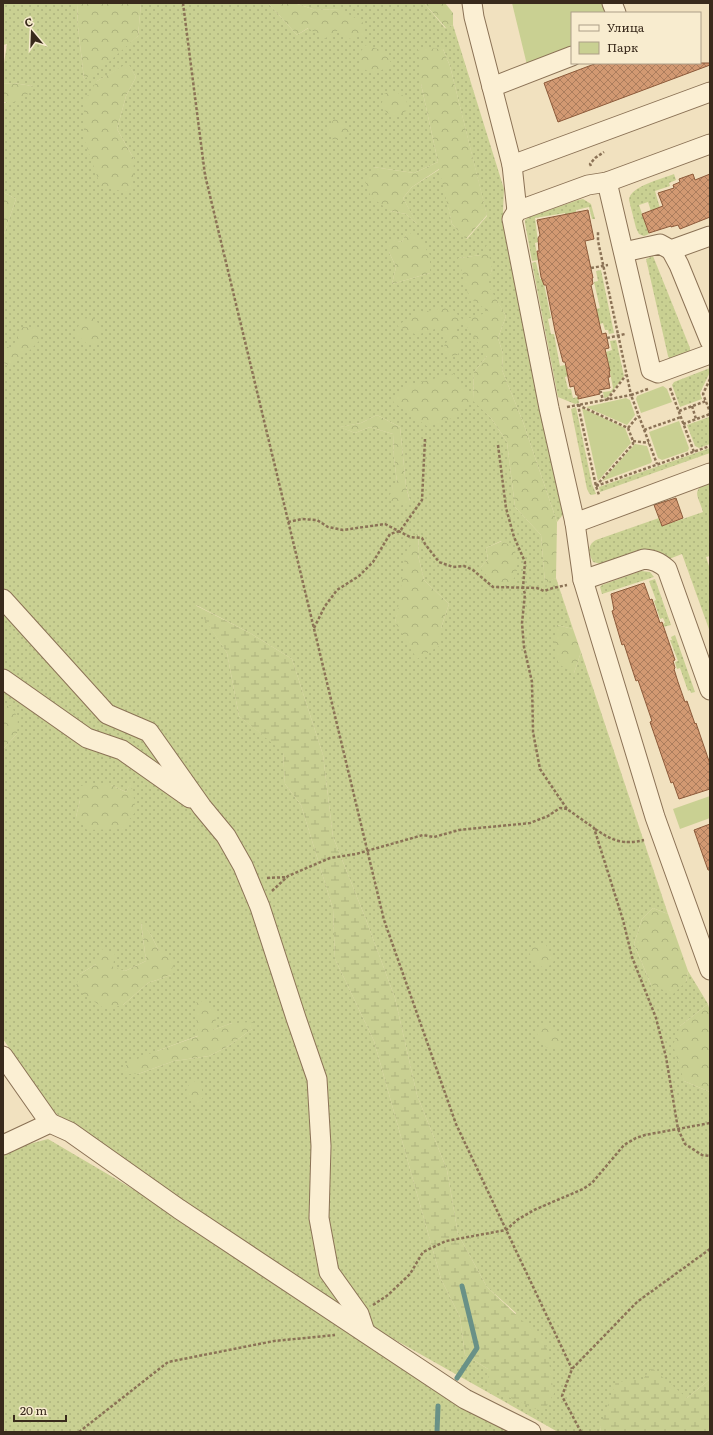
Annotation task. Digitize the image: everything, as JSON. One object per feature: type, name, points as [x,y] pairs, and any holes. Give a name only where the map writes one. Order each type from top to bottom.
[{"type":"street","points":[[472,3],[474,17],[512,165],[517,211]]},
{"type":"street","points":[[492,87],[571,56]]},
{"type":"street","points":[[512,165],[710,92]]},
{"type":"street","points":[[710,144],[607,182],[588,185],[517,211],[512,219],[575,523],[583,580],[655,817],[710,970]]},
{"type":"street","points":[[607,182],[619,258],[651,370],[658,373],[710,354]]},
{"type":"street","points":[[672,250],[710,236]]},
{"type":"street","points":[[619,258],[660,244],[672,250],[710,341]]},
{"type":"street","points":[[575,523],[710,473]]},
{"type":"street","points":[[583,580],[644,559],[654,560],[667,569],[710,690]]},
{"type":"street","points":[[3,599],[107,714],[149,732],[202,806],[226,836],[244,866],[260,907],[317,1079],[321,1146],[319,1218],[329,1272],[359,1314],[365,1332]]},
{"type":"street","points":[[3,679],[87,738],[122,750],[202,806]]},
{"type":"street","points":[[3,1056],[50,1124],[70,1132],[179,1209],[465,1399],[531,1432]]},
{"type":"street","points":[[3,1145],[50,1124]]},
{"type":"path","points":[[183,3],[204,175],[384,920],[456,1124],[572,1369]]},
{"type":"path","points":[[598,225],[598,241],[626,375],[631,395],[657,464]]},
{"type":"path","points":[[591,268],[603,266],[619,258]]},
{"type":"path","points":[[607,338],[631,333]]},
{"type":"path","points":[[607,400],[626,375]]},
{"type":"path","points":[[683,424],[710,413],[703,394],[710,380]]},
{"type":"path","points":[[668,382],[694,452]]},
{"type":"path","points":[[561,408],[631,395],[653,387]]},
{"type":"path","points":[[599,392],[601,392],[603,400]]},
{"type":"path","points":[[679,411],[706,401]]},
{"type":"path","points":[[578,405],[628,428],[633,441],[596,486]]},
{"type":"path","points":[[578,405],[596,486],[605,513]]},
{"type":"path","points":[[692,406],[696,419]]},
{"type":"path","points":[[628,428],[639,415]]},
{"type":"path","points":[[644,430],[681,416]]},
{"type":"path","points":[[314,629],[325,606],[337,590],[359,576],[373,562],[390,534],[400,531],[422,500],[425,439]]},
{"type":"path","points":[[633,441],[649,443]]},
{"type":"path","points":[[498,445],[506,508],[514,537],[525,562],[523,588],[525,594],[522,623],[524,647],[532,682],[533,732],[540,769],[567,809],[608,838],[620,842],[632,843],[662,837]]},
{"type":"path","points":[[596,486],[710,446]]},
{"type":"path","points":[[288,522],[302,519],[317,520],[328,527],[343,530],[385,524],[410,537],[422,538],[439,562],[452,567],[464,566],[473,570],[492,586],[537,588],[544,591],[575,584],[583,580]]},
{"type":"path","points":[[260,907],[272,891],[288,876],[330,858],[356,854],[423,835],[434,837],[459,830],[530,824],[548,816],[560,808],[567,809]]},
{"type":"path","points":[[594,828],[623,920],[632,957],[656,1018],[666,1057],[678,1129],[685,1144],[702,1155],[710,1156]]},
{"type":"path","points":[[359,1314],[388,1295],[410,1274],[422,1252],[446,1241],[506,1230],[517,1220],[534,1210],[583,1189],[592,1182],[624,1144],[636,1138],[710,1123]]},
{"type":"path","points":[[581,1432],[562,1396],[572,1369],[637,1302],[710,1249]]},
{"type":"path","points":[[79,1432],[168,1362],[274,1341],[365,1332]]},
{"type":"green space","points":[[3,3],[77,3],[78,27],[84,79],[138,36],[141,3],[268,3],[297,35],[340,9],[316,10],[294,3],[424,3],[445,28],[453,25],[504,189],[503,211],[538,391],[565,512],[557,522],[523,422],[502,370],[503,354],[498,338],[506,316],[487,285],[492,269],[481,255],[459,258],[489,312],[487,356],[474,372],[473,399],[491,418],[507,442],[515,507],[541,535],[545,582],[556,578],[573,629],[557,625],[574,673],[581,652],[668,914],[653,908],[642,919],[634,944],[651,985],[686,982],[688,971],[708,1004],[680,1026],[684,1081],[710,1092],[710,1379],[687,1398],[643,1379],[600,1427],[601,1432],[558,1432],[351,1315],[65,1122],[43,1101],[3,1039],[3,749],[17,734],[11,706],[3,706],[3,363],[8,365],[13,347],[3,347],[3,237],[16,199],[3,192],[3,102],[5,103],[33,86],[13,83],[3,84],[3,63],[7,44],[3,45]],"holes":[[[443,49],[450,66],[487,216],[467,239],[452,224],[440,169],[412,187],[403,198],[417,224],[406,214],[390,211],[373,167],[414,173],[438,162],[421,84]],[[128,64],[136,77],[126,96],[117,129],[134,159],[84,139],[97,81]],[[407,232],[430,273],[392,284],[396,267],[389,252],[389,240],[402,242]],[[377,415],[400,427],[406,486],[410,501],[397,482],[393,434],[370,427],[355,433],[340,427],[361,423]],[[419,532],[418,555],[424,580],[449,604],[441,628],[441,645],[395,622]],[[501,541],[514,548],[480,568],[488,559],[486,548]],[[196,605],[250,633],[292,659],[323,755],[333,837],[395,998],[417,1095],[447,1170],[458,1234],[487,1287],[516,1313],[488,1369],[465,1355],[460,1317],[441,1279],[374,1041],[335,959],[333,909],[301,805],[285,784],[283,751],[239,716],[227,653]],[[131,783],[122,829],[76,817],[80,800],[111,785],[126,792]],[[141,923],[151,935],[171,975],[148,983],[123,1005],[80,974],[96,964],[125,971],[146,961]],[[232,1023],[252,1029],[227,1047],[209,1056],[174,1061],[138,1074],[157,1051]]]},
{"type":"green space","points":[[77,3],[141,3],[138,36],[102,68],[84,79],[78,27]]},
{"type":"green space","points":[[268,3],[294,3],[316,10],[340,9],[365,24],[363,35],[350,39],[338,30],[324,39],[308,28],[297,35]]},
{"type":"green space","points":[[424,3],[445,3],[453,13],[453,25],[446,28]]},
{"type":"green space","points":[[512,3],[605,3],[608,12],[571,12],[571,49],[527,65]]},
{"type":"green space","points":[[366,45],[383,51],[392,64],[375,74],[361,68],[361,51]]},
{"type":"green space","points":[[418,48],[443,49],[450,66],[487,215],[466,239],[452,224],[439,169],[412,187],[403,198],[418,225],[406,214],[390,211],[371,197],[365,181],[373,167],[414,173],[438,162],[421,84]]},
{"type":"green space","points":[[128,63],[136,77],[126,96],[117,129],[134,159],[132,193],[101,187],[84,139],[84,101],[97,81]]},
{"type":"green space","points":[[13,83],[33,86],[28,94],[21,100],[3,102],[3,84]]},
{"type":"green space","points":[[392,90],[406,97],[408,110],[393,118],[381,107],[384,94]]},
{"type":"green space","points":[[334,119],[344,122],[350,133],[342,140],[333,140],[328,128]]},
{"type":"green space","points":[[674,174],[676,180],[669,183],[670,186],[655,191],[660,208],[651,211],[648,202],[639,205],[649,234],[644,236],[639,234],[629,200],[631,195],[641,187]]},
{"type":"green space","points":[[3,192],[16,199],[3,237]]},
{"type":"green space","points":[[583,199],[591,204],[595,219],[592,219],[589,207],[576,210],[576,213],[565,216],[565,213],[535,218],[538,242],[535,243],[538,260],[532,261],[525,220],[529,217]]},
{"type":"green space","points":[[407,231],[419,239],[430,255],[430,273],[392,284],[396,267],[389,252],[389,239],[402,242]]},
{"type":"green space","points":[[487,245],[492,269],[488,285],[506,316],[498,338],[503,354],[502,370],[523,422],[557,522],[556,578],[545,583],[541,535],[515,507],[507,442],[491,418],[472,400],[455,417],[428,427],[393,402],[404,386],[454,374],[473,399],[474,372],[487,356],[463,321],[455,329],[462,339],[458,355],[449,356],[442,349],[448,340],[441,327],[417,335],[397,326],[416,313],[450,307],[463,320],[489,312],[469,297],[458,258],[481,255]]},
{"type":"green space","points":[[653,256],[690,348],[690,355],[670,360],[668,356],[646,259]]},
{"type":"green space","points":[[536,262],[540,279],[543,279],[551,318],[548,319],[551,334],[554,334],[560,366],[565,365],[568,376],[565,377],[568,389],[571,389],[573,398],[578,397],[579,403],[575,404],[558,397],[532,263]]},
{"type":"green space","points":[[601,270],[614,333],[609,334],[608,330],[605,330],[603,323],[600,324],[596,309],[600,308],[594,282],[598,281],[596,271]]},
{"type":"green space","points":[[93,318],[101,326],[99,344],[87,344],[75,333],[82,319]]},
{"type":"green space","points":[[21,327],[40,328],[41,339],[29,351],[8,365],[3,363],[3,347],[13,347]]},
{"type":"green space","points":[[616,340],[624,376],[608,397],[604,398],[603,392],[611,391],[613,388],[606,352],[612,350],[610,341]]},
{"type":"green space","points":[[710,368],[710,372],[700,393],[702,399],[680,407],[672,385],[674,382]]},
{"type":"green space","points":[[663,386],[667,389],[672,402],[641,413],[636,399],[637,396]]},
{"type":"green space","points":[[626,398],[630,400],[635,415],[627,425],[586,407]]},
{"type":"green space","points":[[576,407],[592,484],[596,494],[591,495],[587,489],[571,409]]},
{"type":"green space","points":[[582,408],[625,428],[631,443],[598,481]]},
{"type":"green space","points":[[377,415],[400,427],[406,486],[410,502],[397,507],[388,498],[397,482],[393,434],[370,427],[355,433],[339,427],[361,423]]},
{"type":"green space","points":[[709,417],[710,444],[699,448],[695,446],[687,425]]},
{"type":"green space","points":[[679,421],[689,448],[688,451],[662,460],[658,458],[649,432]]},
{"type":"green space","points":[[635,444],[647,446],[652,461],[651,463],[602,481]]},
{"type":"green space","points":[[710,448],[710,453],[600,492],[599,487]]},
{"type":"green space","points":[[710,479],[710,556],[706,557],[710,569],[710,632],[682,554],[669,559],[601,564],[593,562],[589,550],[591,544],[596,540],[659,518],[662,526],[703,512],[697,493],[700,487]]},
{"type":"green space","points":[[419,530],[418,555],[424,580],[449,604],[441,628],[441,645],[417,659],[395,622],[405,556]]},
{"type":"green space","points":[[502,541],[515,548],[517,574],[509,585],[495,585],[480,568],[488,559],[486,548]]},
{"type":"green space","points":[[641,571],[650,572],[654,577],[602,594],[600,587],[602,585]]},
{"type":"green space","points":[[655,579],[671,625],[663,627],[662,624],[665,623],[663,618],[660,619],[654,601],[656,600],[649,581]]},
{"type":"green space","points":[[195,605],[250,633],[292,659],[323,755],[333,837],[395,998],[417,1095],[447,1170],[458,1234],[487,1287],[546,1343],[554,1394],[543,1412],[489,1389],[488,1369],[465,1355],[460,1317],[441,1279],[374,1041],[335,959],[333,909],[301,805],[285,784],[283,752],[239,716],[227,653]]},
{"type":"green space","points":[[557,625],[573,629],[581,652],[574,673],[558,664],[554,640]]},
{"type":"green space","points":[[675,635],[695,692],[691,693],[690,690],[688,691],[680,668],[677,669],[675,662],[678,661],[670,640],[672,640],[671,637]]},
{"type":"green space","points":[[3,706],[11,706],[18,718],[17,734],[3,749]]},
{"type":"green space","points":[[131,782],[136,811],[122,829],[87,830],[76,817],[80,800],[79,787],[86,784],[111,785],[126,792]]},
{"type":"green space","points":[[710,796],[710,818],[680,829],[673,809]]},
{"type":"green space","points":[[653,908],[668,914],[688,971],[686,982],[673,994],[651,985],[634,944],[642,919]]},
{"type":"green space","points":[[141,922],[151,935],[159,951],[174,959],[171,975],[148,983],[123,1005],[105,1009],[82,993],[76,986],[80,974],[96,964],[101,949],[115,953],[113,967],[125,971],[146,961]]},
{"type":"green space","points":[[536,944],[546,945],[554,961],[546,969],[533,962],[528,949]]},
{"type":"green space","points":[[206,1000],[218,1012],[213,1030],[232,1023],[253,1022],[252,1029],[227,1047],[209,1056],[174,1061],[138,1074],[124,1074],[127,1062],[198,1036],[195,1003]]},
{"type":"green space","points":[[708,1004],[710,1012],[710,1092],[684,1081],[673,1045],[680,1026]]},
{"type":"green space","points":[[550,1024],[562,1037],[558,1050],[546,1047],[537,1034],[539,1025]]},
{"type":"green space","points":[[190,1079],[200,1084],[204,1096],[197,1105],[186,1092]]},
{"type":"green space","points":[[48,1139],[155,1202],[293,1297],[516,1432],[3,1432],[3,1151]]},
{"type":"green space","points":[[652,1368],[687,1398],[710,1379],[710,1432],[601,1432],[600,1427],[616,1382],[643,1379]]},
{"type":"building","points":[[710,63],[710,65],[558,122],[544,83],[594,64]]},
{"type":"building","points":[[693,174],[695,180],[710,174],[710,217],[680,229],[678,225],[649,233],[642,214],[663,206],[658,193],[674,188],[673,185],[680,182],[679,179]]},
{"type":"building","points":[[588,210],[594,239],[585,241],[593,278],[593,284],[591,285],[600,326],[602,334],[606,333],[609,348],[605,349],[610,371],[610,377],[608,377],[610,388],[599,390],[600,394],[578,399],[574,386],[570,387],[565,362],[563,362],[555,331],[546,285],[544,285],[541,277],[537,251],[539,251],[538,238],[540,235],[537,220]]},
{"type":"building","points":[[676,498],[683,518],[662,526],[654,505]]},
{"type":"building","points":[[644,583],[650,600],[652,599],[660,623],[662,622],[675,660],[673,661],[674,669],[678,682],[685,702],[687,701],[695,724],[696,723],[710,764],[710,789],[679,799],[673,782],[671,783],[650,722],[652,721],[638,680],[636,681],[624,644],[622,645],[612,611],[614,610],[611,594]]},
{"type":"building","points":[[710,824],[710,870],[708,870],[694,830]]},
{"type":"waterway","points":[[457,1378],[477,1348],[462,1286]]},
{"type":"waterway","points":[[437,1432],[438,1406]]}]
